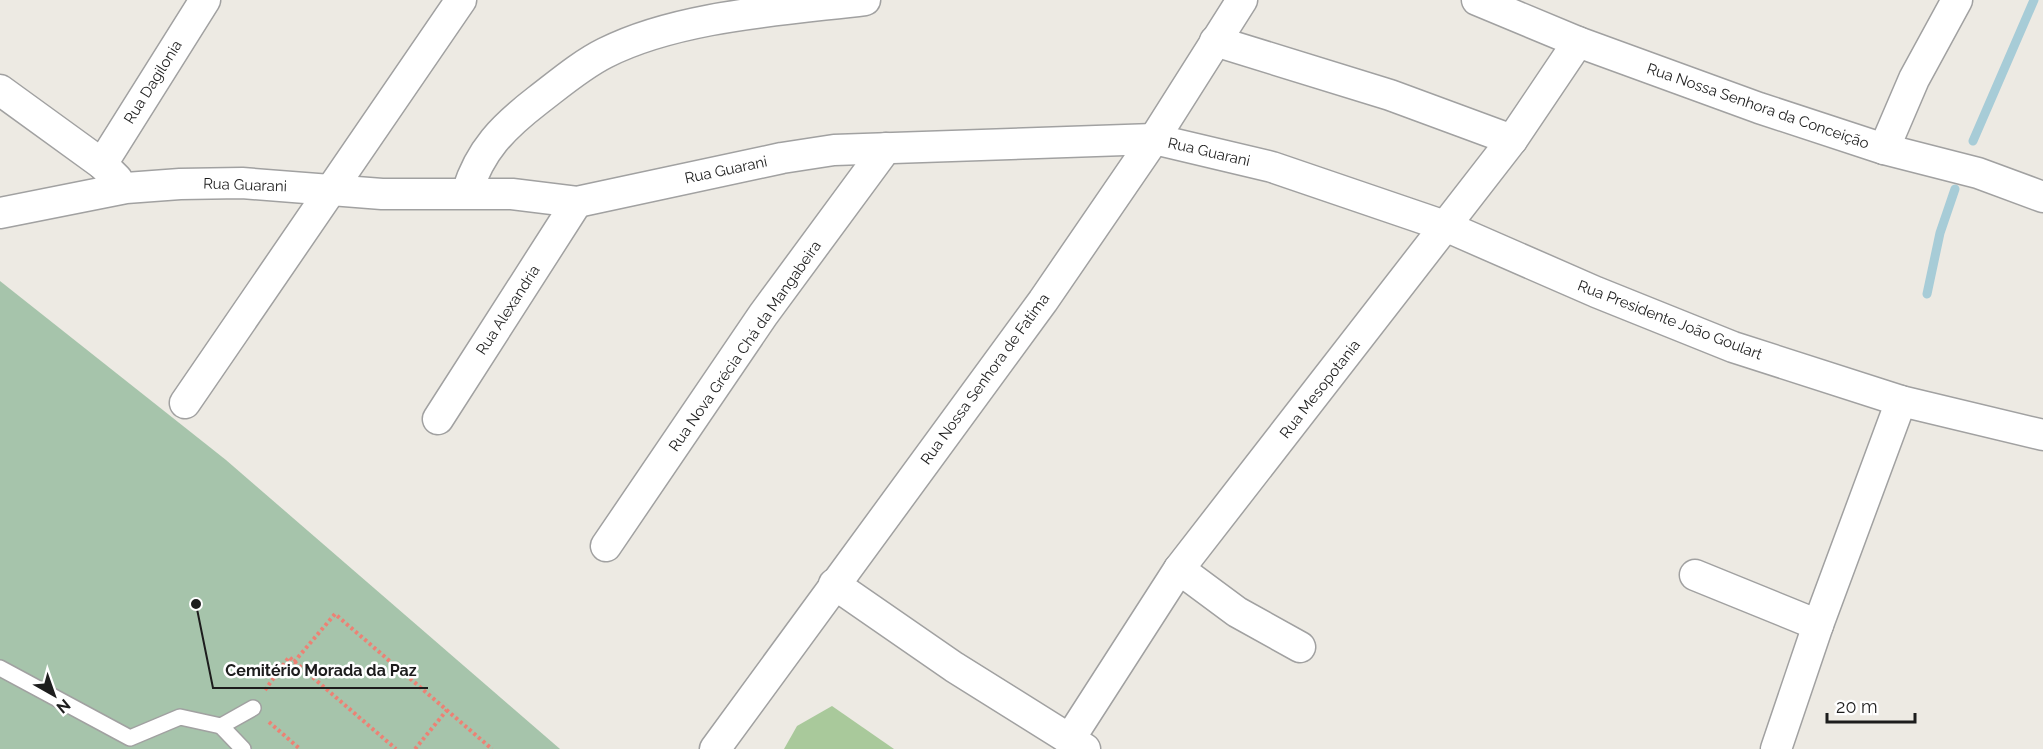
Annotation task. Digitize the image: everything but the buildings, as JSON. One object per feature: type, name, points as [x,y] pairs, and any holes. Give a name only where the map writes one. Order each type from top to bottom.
[{"type":"street","name":"Rua Dagilonia","points":[[102,164],[206,0]]},
{"type":"street","points":[[185,403],[461,0]]},
{"type":"street","points":[[467,192],[474,167],[487,148],[513,119],[563,80],[605,53],[702,11],[865,0]]},
{"type":"street","name":"Rua Nossa Senhora de Fatima","points":[[715,749],[988,377],[1154,140],[1242,0]]},
{"type":"street","name":"Rua Nossa Senhora da Conceição","points":[[1477,0],[1578,42],[1759,108],[1884,149],[1978,173],[2043,197]]},
{"type":"street","points":[[1884,149],[1914,79],[1957,0]]},
{"type":"street","points":[[1215,41],[1390,95],[1512,140]]},
{"type":"street","name":"Rua Mesopotania","points":[[1077,745],[1179,569],[1512,140],[1578,42]]},
{"type":"street","points":[[0,90],[102,164],[126,188]]},
{"type":"street","name":"Rua Guarani","points":[[0,213],[126,188],[242,183],[417,195],[467,192],[512,194],[577,202],[782,158],[834,150],[1154,140],[1272,167],[1445,226]]},
{"type":"street","name":"Rua Nova Grécia Chá da Mangabeira","points":[[606,546],[764,315],[886,148]]},
{"type":"street","name":"Rua Alexandria","points":[[438,419],[577,202]]},
{"type":"street","name":"Rua Presidente João Goulart","points":[[1445,226],[1596,292],[1733,347],[1901,400],[2043,435]]},
{"type":"street","points":[[1776,749],[1818,625],[1901,400]]},
{"type":"street","points":[[1179,569],[1237,612],[1300,648]]},
{"type":"street","points":[[1695,575],[1818,625]]},
{"type":"street","points":[[834,584],[954,668],[1077,745]]},
{"type":"lane","points":[[0,668],[130,738],[180,717],[221,726],[243,749]]},
{"type":"lane","points":[[221,726],[253,708]]},
{"type":"path","points":[[294,662],[335,615],[492,749]]},
{"type":"path","points":[[300,749],[253,708],[289,657],[396,749]]},
{"type":"path","points":[[415,749],[447,710]]},
{"type":"green space","points":[[0,281],[226,460],[560,749],[0,749]]},
{"type":"green space","points":[[832,706],[894,749],[784,749],[797,726]]},
{"type":"waterway","points":[[1973,141],[2034,0]]},
{"type":"waterway","points":[[1927,294],[1940,233],[1955,189]]},
{"type":"place","name":"Cemitério Morada da Paz","points":[[196,604]]}]
